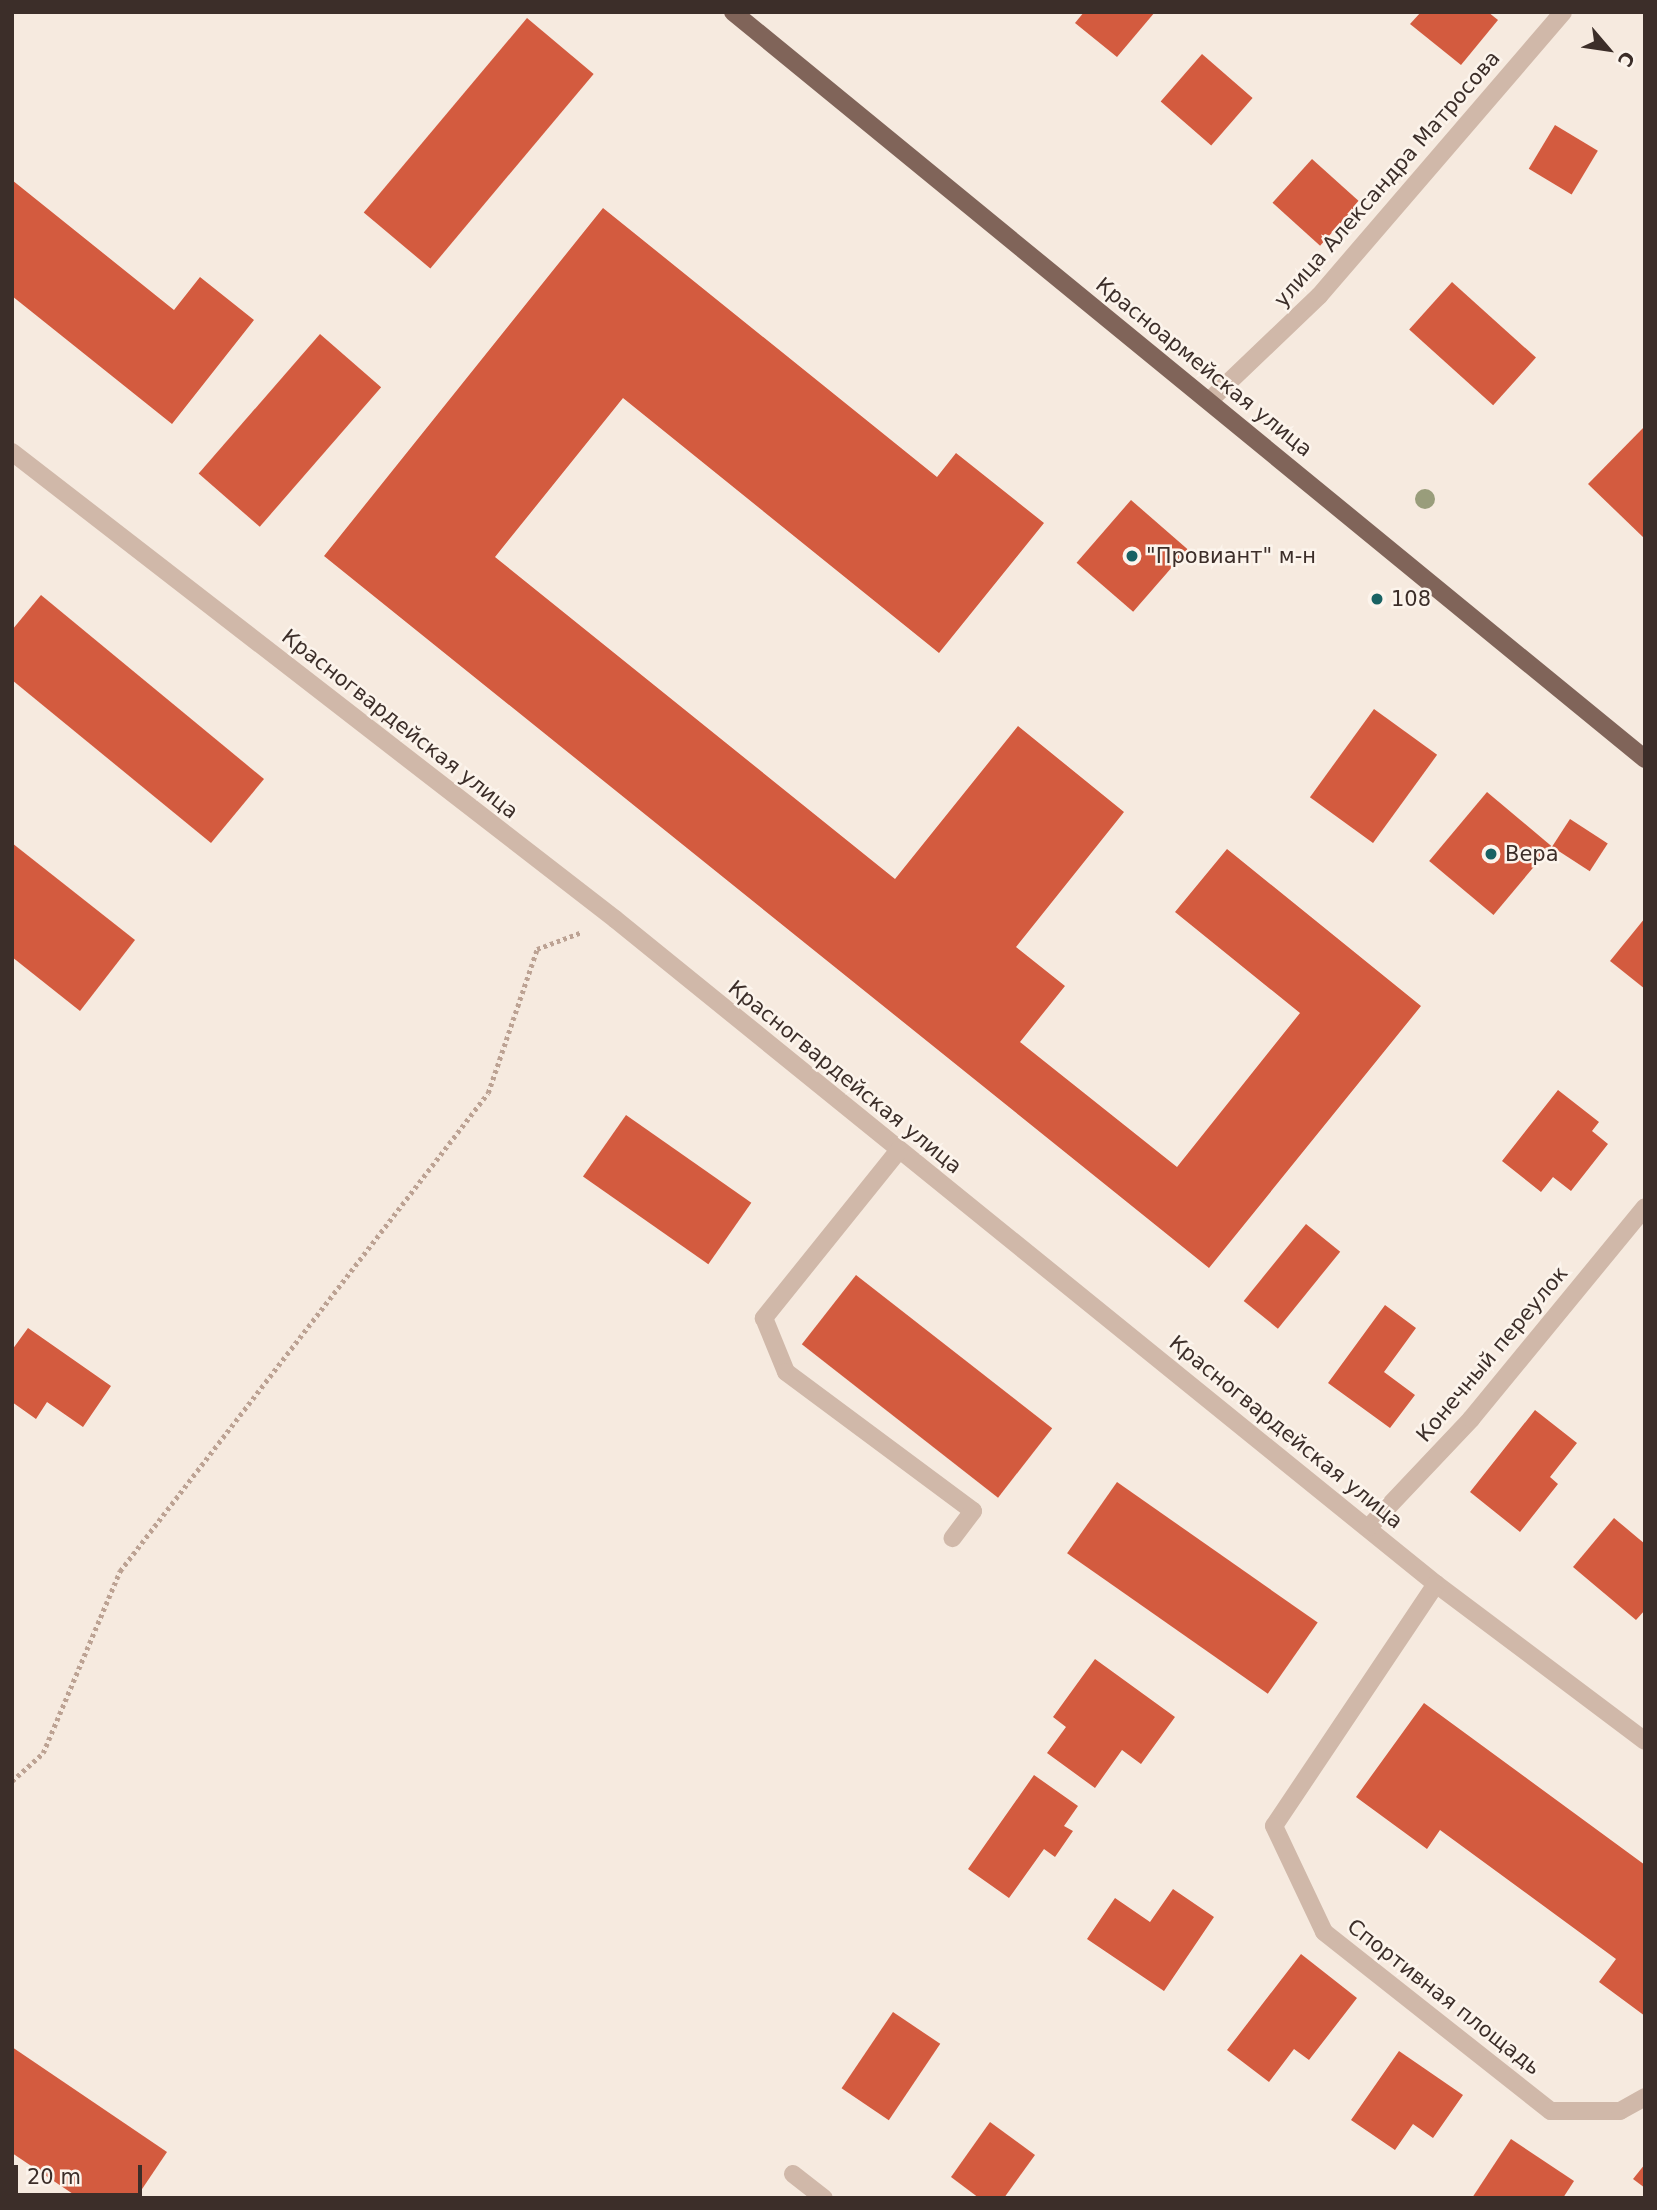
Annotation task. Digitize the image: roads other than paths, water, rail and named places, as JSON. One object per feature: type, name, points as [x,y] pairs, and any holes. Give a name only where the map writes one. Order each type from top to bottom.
[{"type":"main road","name":"Красноармейская улица","points":[[733,12],[1645,759]]},
{"type":"street","name":"улица Александра Матросова","points":[[1209,401],[1319,296],[1563,12]]},
{"type":"street","name":"Красногвардейская улица","points":[[12,452],[615,919],[898,1150],[1369,1527],[1436,1584],[1645,1741]]},
{"type":"street","points":[[898,1150],[764,1318],[786,1371],[973,1511],[953,1538]]},
{"type":"street","name":"Конечный переулок","points":[[1369,1527],[1471,1419],[1645,1207]]},
{"type":"street","name":"Спортивная площадь","points":[[1436,1584],[1273,1826],[1324,1932],[1552,2111],[1620,2112],[1645,2097]]},
{"type":"street","points":[[793,2174],[824,2198]]},
{"type":"place","name":"\"Провиант\" м-н","points":[[1132,556]]},
{"type":"place","name":"108","points":[[1377,599]]},
{"type":"place","name":"Вера","points":[[1491,854]]}]
